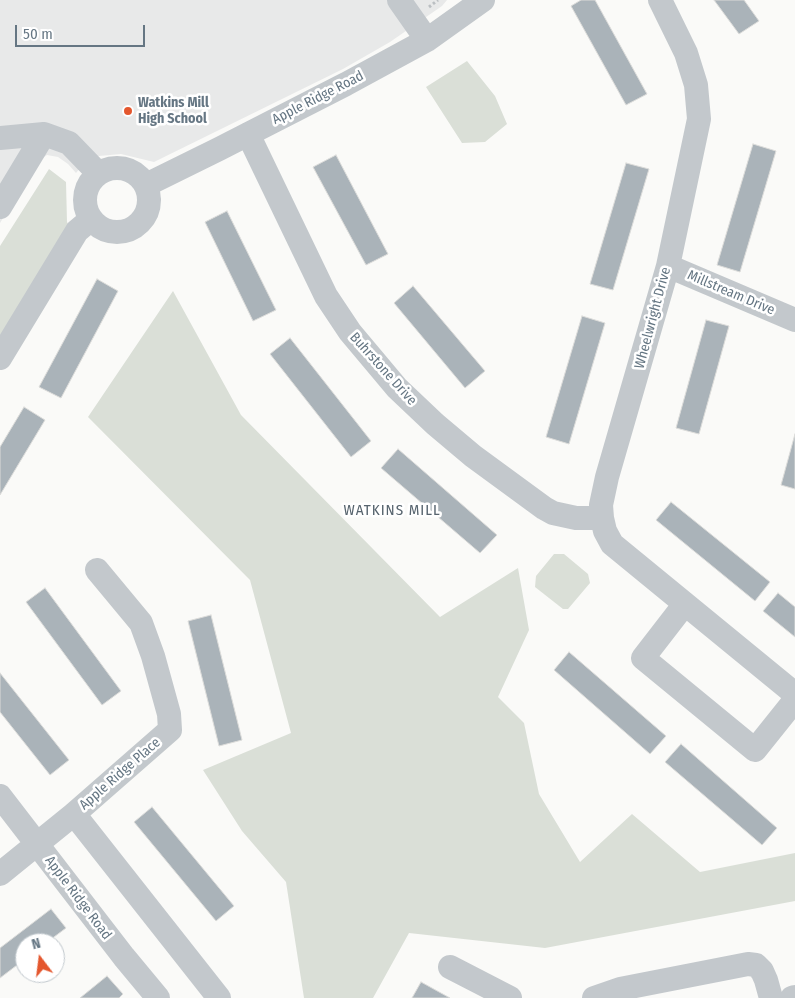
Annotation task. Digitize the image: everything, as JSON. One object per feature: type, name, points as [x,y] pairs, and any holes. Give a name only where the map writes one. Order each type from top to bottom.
[{"type":"street","points":[[399,0],[428,40]]},
{"type":"street","name":"Apple Ridge Road","points":[[146,184],[346,84],[428,40],[482,0]]},
{"type":"street","name":"Wheelwright Drive","points":[[660,0],[686,53],[696,85],[699,119],[668,266],[607,477],[601,505],[602,518],[605,531],[612,544],[684,605],[795,694]]},
{"type":"street","points":[[0,207],[44,134]]},
{"type":"street","points":[[0,138],[44,134],[69,143],[98,173]]},
{"type":"street","name":"Buhrstone Drive","points":[[248,134],[326,296],[350,332],[397,388],[443,430],[544,508],[553,513],[576,518],[602,518]]},
{"type":"street","points":[[117,168],[126,169],[137,175],[146,184],[149,202],[148,210],[139,224],[129,230],[115,232],[100,228],[90,220],[85,207],[85,190],[98,173],[117,168]]},
{"type":"street","points":[[0,358],[77,231],[90,220]]},
{"type":"street","name":"Millstream Drive","points":[[668,266],[795,320]]},
{"type":"street","name":"Apple Ridge Place","points":[[0,874],[74,814],[170,730],[170,714],[141,623],[97,570]]},
{"type":"street","points":[[684,605],[643,658],[755,750],[795,700]]},
{"type":"street","name":"Apple Ridge Road","points":[[0,796],[124,958],[158,998]]},
{"type":"street","points":[[74,814],[219,998]]},
{"type":"street","points":[[594,998],[620,989],[650,990],[748,964],[756,965],[762,971],[771,998]]},
{"type":"street","points":[[450,967],[510,998]]},
{"type":"shaded area","name":"Watkins Mill High School","points":[[0,0],[447,0],[442,6],[390,42],[343,69],[154,162],[121,154],[99,156],[86,161],[76,173],[58,157],[47,155],[39,160],[0,223]]},
{"type":"shaded area","points":[[467,61],[495,96],[507,124],[485,142],[462,143],[426,87]]},
{"type":"shaded area","points":[[49,169],[66,182],[67,222],[71,229],[0,347],[0,246]]},
{"type":"shaded area","points":[[173,291],[241,415],[440,617],[518,568],[529,630],[498,697],[524,723],[539,794],[580,862],[632,814],[700,872],[795,853],[795,901],[545,948],[409,933],[373,998],[304,998],[286,882],[242,831],[203,770],[291,733],[250,580],[88,417]]},
{"type":"shaded area","points":[[554,554],[564,554],[588,574],[590,583],[568,609],[563,609],[535,587],[536,576]]},
{"type":"building","points":[[581,0],[595,0],[647,94],[626,105],[571,6]]},
{"type":"building","points":[[714,0],[744,0],[759,21],[739,34]]},
{"type":"building","points":[[753,144],[776,151],[740,272],[717,265]]},
{"type":"building","points":[[336,155],[388,254],[366,265],[313,167]]},
{"type":"building","points":[[626,163],[649,169],[613,290],[590,284]]},
{"type":"building","points":[[227,211],[276,310],[253,321],[205,222]]},
{"type":"building","points":[[97,279],[118,291],[61,398],[39,387]]},
{"type":"building","points":[[413,286],[485,371],[465,388],[394,303]]},
{"type":"building","points":[[582,316],[605,323],[569,444],[546,437]]},
{"type":"building","points":[[706,320],[729,326],[699,434],[676,428]]},
{"type":"building","points":[[290,338],[371,441],[351,457],[270,354]]},
{"type":"building","points":[[24,407],[45,420],[0,495],[0,447]]},
{"type":"building","points":[[795,434],[795,489],[781,485]]},
{"type":"building","points":[[398,449],[497,535],[480,553],[381,468]]},
{"type":"building","points":[[671,502],[770,582],[755,601],[656,520]]},
{"type":"building","points":[[45,588],[121,691],[102,705],[26,602]]},
{"type":"building","points":[[778,593],[795,607],[795,637],[763,611]]},
{"type":"building","points":[[211,615],[242,740],[219,746],[188,621]]},
{"type":"building","points":[[569,652],[666,736],[650,754],[554,670]]},
{"type":"building","points":[[0,673],[69,760],[50,775],[0,712]]},
{"type":"building","points":[[681,744],[777,828],[762,845],[665,762]]},
{"type":"building","points":[[152,807],[234,906],[216,921],[134,822]]},
{"type":"building","points":[[51,909],[66,928],[59,933],[20,933]]},
{"type":"building","points":[[15,937],[15,967],[0,978],[0,948]]},
{"type":"building","points":[[107,976],[123,994],[119,998],[80,998]]},
{"type":"building","points":[[421,982],[450,998],[412,998]]},
{"type":"place","name":"Watkins Mill High School","points":[[128,111]]},
{"type":"district","name":"WATKINS MILL","points":[[392,511]]}]
